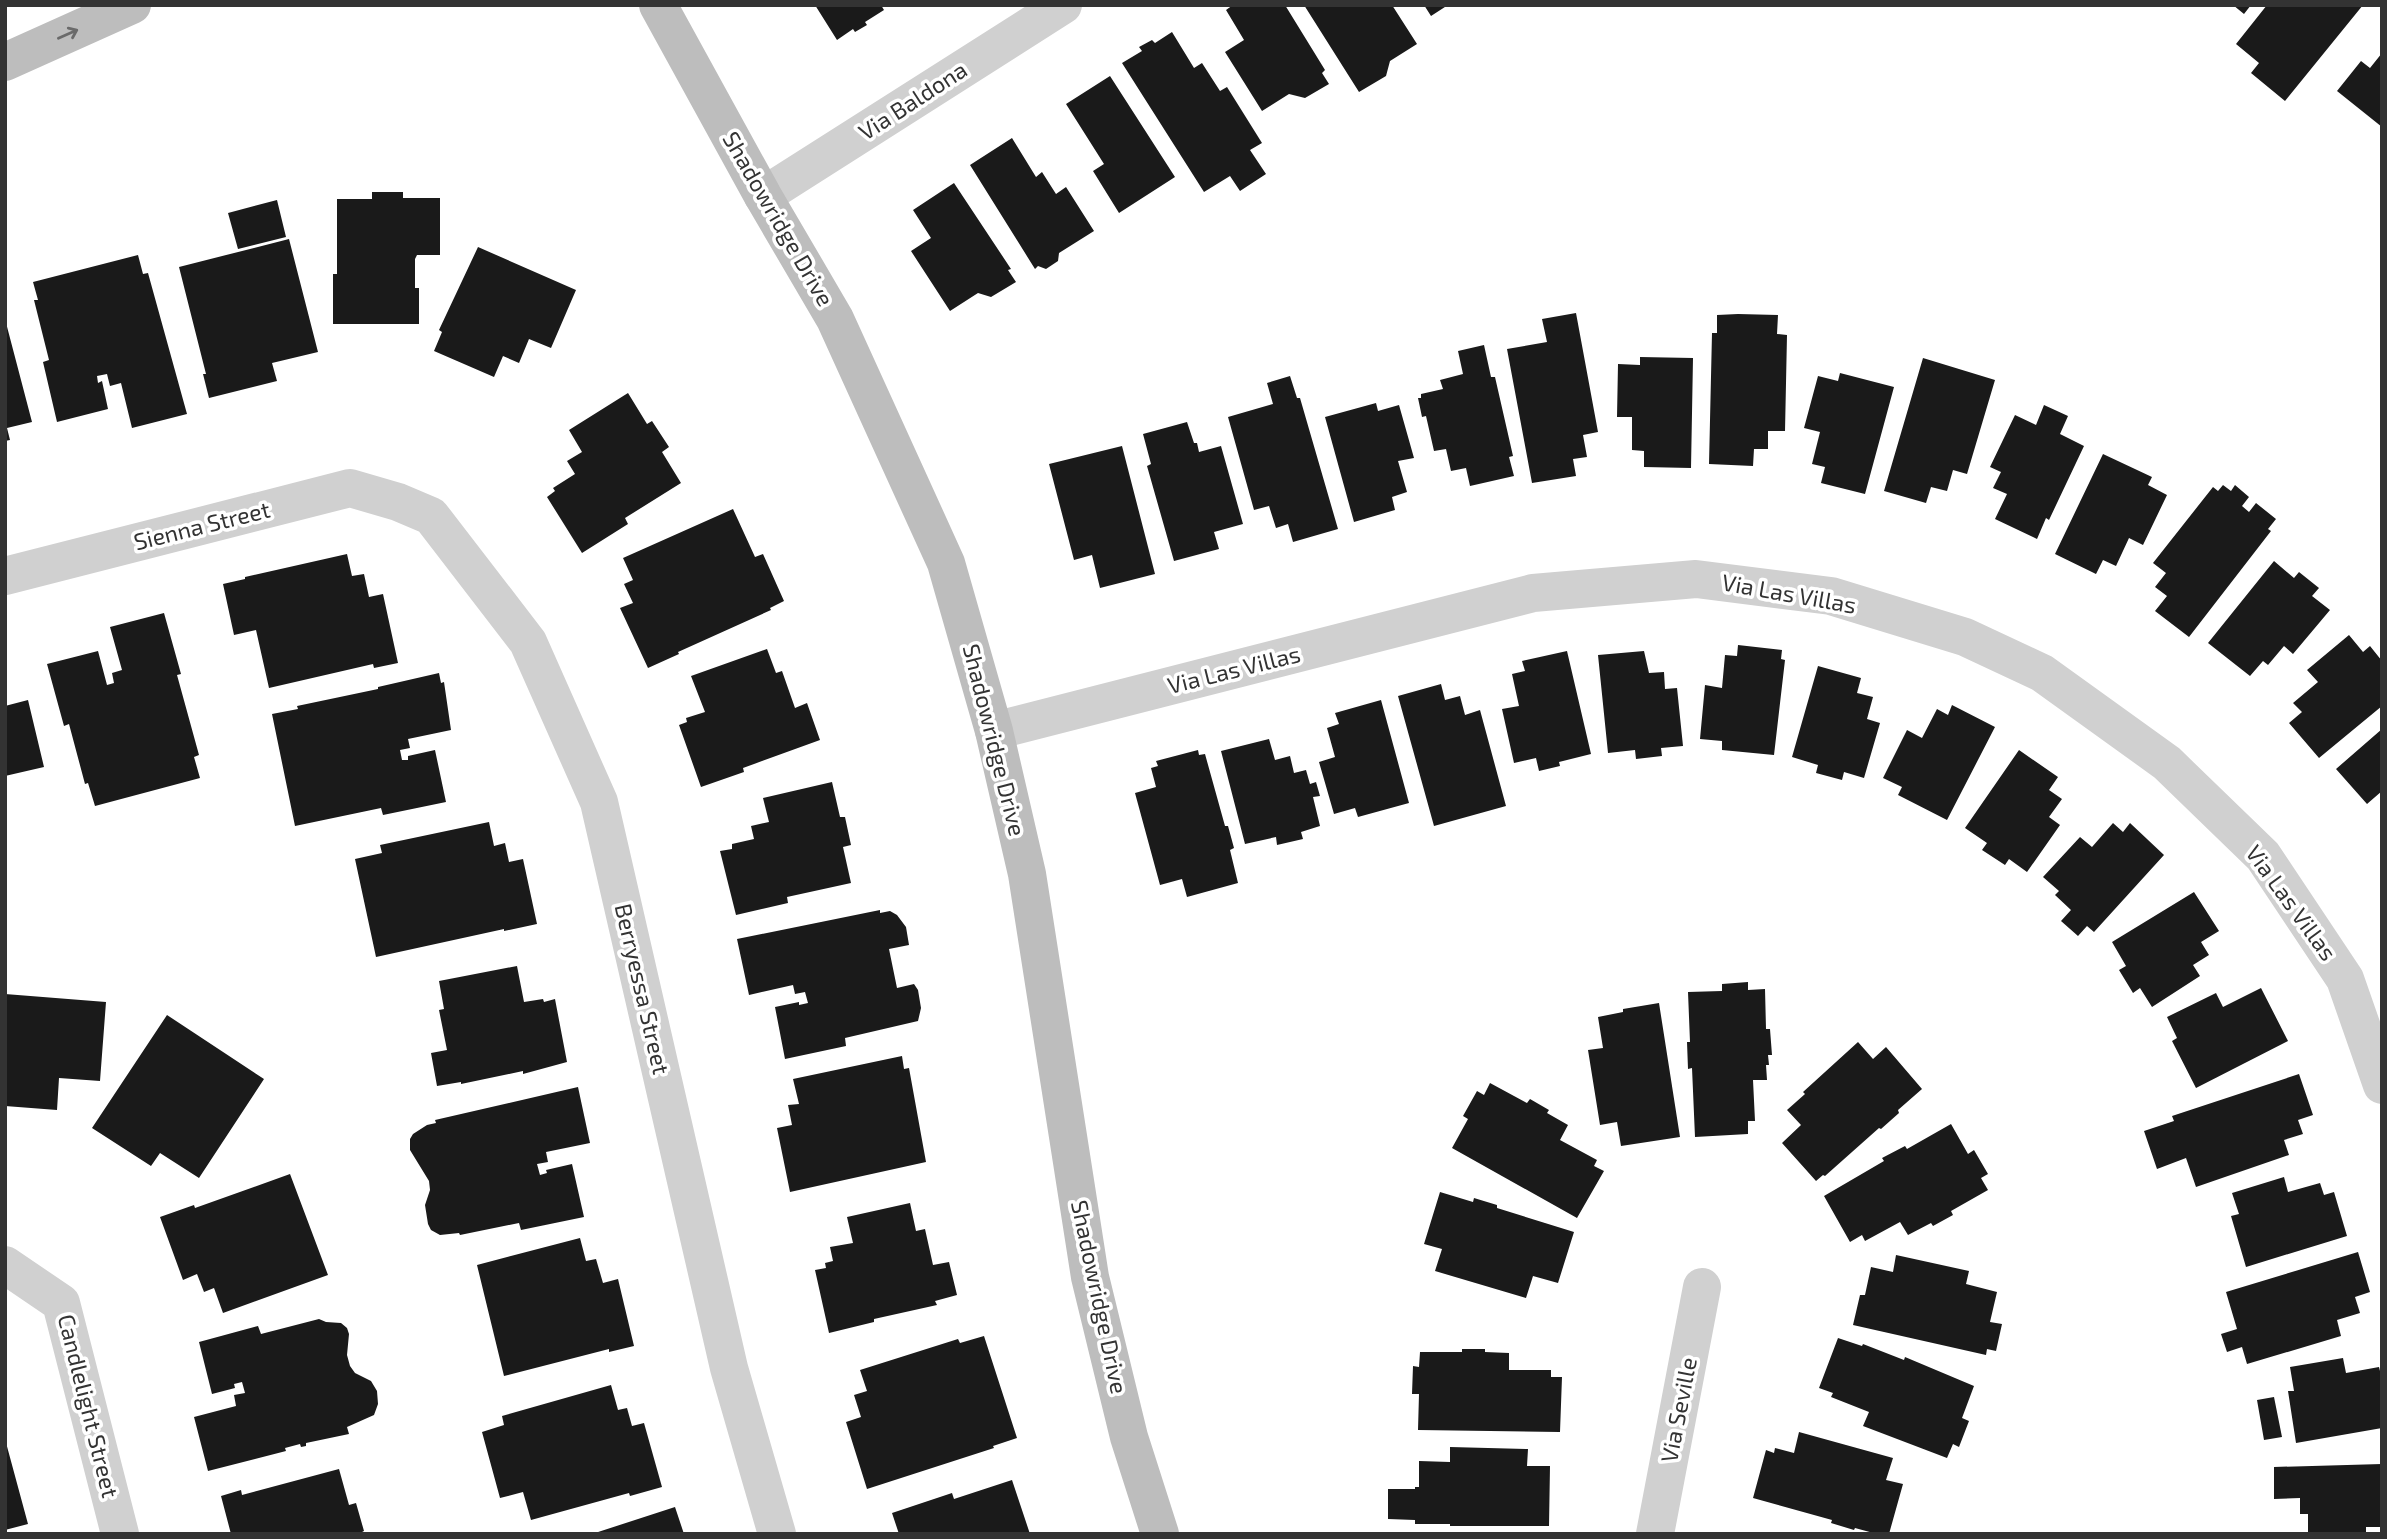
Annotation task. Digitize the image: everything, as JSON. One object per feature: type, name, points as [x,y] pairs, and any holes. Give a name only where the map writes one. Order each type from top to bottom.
[{"type":"street","points":[[5,62],[132,5]]},
{"type":"street","name":"Shadowridge Drive","points":[[658,5],[763,196],[835,319],[946,563],[994,731],[1027,874],[1090,1277],[1129,1437],[1160,1534]]},
{"type":"street","name":"Via Baldona","points":[[763,196],[1063,5]]},
{"type":"street","name":"Sienna Street","points":[[5,576],[350,488],[398,502]]},
{"type":"street","name":"Berryessa Street","points":[[398,502],[431,516],[528,642],[599,802],[729,1368],[777,1534]]},
{"type":"street","name":"Via Las Villas","points":[[994,731],[1533,593],[1696,579],[1831,596],[1965,637],[2042,673],[2167,763],[2263,856],[2338,968],[2345,979],[2382,1085]]},
{"type":"street","name":"Candlelight Street","points":[[5,1265],[61,1303],[120,1534]]},
{"type":"street","name":"Via Seville","points":[[1655,1534],[1702,1287]]},
{"type":"building","points":[[815,5],[881,5],[884,10],[865,22],[867,25],[855,32],[853,29],[837,40]]},
{"type":"building","points":[[1233,5],[1285,5],[1325,70],[1322,73],[1329,84],[1305,98],[1289,94],[1262,111],[1225,52],[1244,40],[1226,10]]},
{"type":"building","points":[[1304,5],[1392,5],[1417,44],[1390,61],[1386,76],[1359,92]]},
{"type":"building","points":[[1424,5],[1448,5],[1431,16]]},
{"type":"building","points":[[2233,5],[2251,5],[2244,14]]},
{"type":"building","points":[[2267,5],[2363,5],[2285,101],[2251,73],[2259,63],[2236,44]]},
{"type":"building","points":[[1172,32],[1194,68],[1202,63],[1220,91],[1227,87],[1262,143],[1250,150],[1266,174],[1240,191],[1230,176],[1204,192],[1122,63],[1142,51],[1139,47],[1152,40],[1155,43]]},
{"type":"building","points":[[2382,53],[2382,127],[2337,91],[2361,61],[2370,68]]},
{"type":"building","points":[[1110,76],[1175,177],[1119,213],[1093,171],[1104,164],[1066,104]]},
{"type":"building","points":[[1012,138],[1036,177],[1042,172],[1056,194],[1066,187],[1094,231],[1059,253],[1058,261],[1046,269],[1038,266],[1035,269],[970,165]]},
{"type":"building","points":[[954,183],[1011,269],[1008,270],[1016,282],[991,297],[978,293],[950,311],[911,251],[931,238],[913,210]]},
{"type":"building","points":[[372,192],[403,192],[403,198],[440,198],[440,255],[417,255],[415,259],[415,288],[419,288],[419,324],[333,324],[333,274],[337,274],[337,199],[372,199]]},
{"type":"building","points":[[277,200],[286,237],[238,249],[228,213]]},
{"type":"building","points":[[289,239],[318,352],[272,363],[277,381],[209,398],[203,374],[206,374],[179,267]]},
{"type":"building","points":[[478,247],[576,290],[551,348],[529,339],[519,363],[503,356],[494,377],[434,351],[442,332],[439,330]]},
{"type":"building","points":[[138,255],[143,274],[148,273],[187,414],[132,428],[121,383],[110,386],[107,374],[97,376],[98,383],[102,381],[108,409],[57,422],[43,362],[49,360],[34,300],[38,300],[33,282]]},
{"type":"building","points":[[1576,313],[1598,432],[1583,435],[1587,457],[1573,459],[1576,476],[1532,483],[1507,349],[1547,342],[1542,319]]},
{"type":"building","points":[[1717,315],[1778,315],[1777,334],[1787,335],[1785,431],[1768,431],[1768,449],[1754,449],[1753,466],[1709,464],[1712,333],[1717,333]]},
{"type":"building","points":[[5,319],[32,422],[7,428],[10,440],[5,441]]},
{"type":"building","points":[[1484,345],[1491,377],[1495,377],[1513,456],[1509,457],[1514,476],[1470,486],[1466,468],[1451,471],[1446,449],[1434,451],[1426,416],[1422,417],[1418,398],[1421,398],[1421,394],[1443,389],[1440,380],[1463,374],[1458,351]]},
{"type":"building","points":[[1640,357],[1693,358],[1691,468],[1644,467],[1644,451],[1632,450],[1632,417],[1617,417],[1618,364],[1640,365]]},
{"type":"building","points":[[1923,358],[1995,380],[1967,474],[1953,470],[1947,491],[1931,487],[1926,503],[1884,491]]},
{"type":"building","points":[[1840,373],[1894,387],[1865,494],[1821,483],[1825,467],[1812,464],[1820,432],[1804,428],[1818,376],[1838,381]]},
{"type":"building","points":[[1290,376],[1297,398],[1300,398],[1338,529],[1293,542],[1288,524],[1276,528],[1269,506],[1254,510],[1228,417],[1273,404],[1267,383]]},
{"type":"building","points":[[628,393],[647,424],[652,421],[669,447],[662,452],[681,483],[625,518],[628,524],[582,553],[547,497],[555,491],[553,488],[575,474],[567,461],[582,452],[569,430]]},
{"type":"building","points":[[1376,403],[1378,411],[1399,405],[1414,458],[1398,461],[1407,492],[1392,497],[1395,510],[1354,522],[1325,417]]},
{"type":"building","points":[[2044,405],[2068,416],[2060,434],[2084,446],[2049,520],[2046,518],[2037,539],[1995,519],[2007,494],[1993,488],[2001,472],[1990,467],[2015,415],[2036,425]]},
{"type":"building","points":[[1187,422],[1199,452],[1221,446],[1243,524],[1214,532],[1219,549],[1174,561],[1147,466],[1151,464],[1143,434]]},
{"type":"building","points":[[1122,446],[1155,574],[1100,588],[1092,555],[1074,560],[1049,464]]},
{"type":"building","points":[[2103,454],[2152,477],[2148,485],[2167,495],[2143,545],[2129,538],[2116,566],[2103,560],[2096,574],[2055,554]]},
{"type":"building","points":[[2223,485],[2231,491],[2235,485],[2249,497],[2242,506],[2249,512],[2256,503],[2276,519],[2268,529],[2271,531],[2189,637],[2155,611],[2167,596],[2155,587],[2166,573],[2153,563],[2213,487],[2218,491]]},
{"type":"building","points":[[733,509],[755,557],[763,554],[784,601],[770,608],[771,610],[648,668],[620,608],[633,603],[624,584],[633,580],[623,558]]},
{"type":"building","points":[[347,554],[352,576],[364,574],[369,597],[383,594],[398,663],[374,668],[373,664],[269,688],[256,630],[234,635],[223,584]]},
{"type":"building","points":[[2274,561],[2294,578],[2299,572],[2319,588],[2312,596],[2330,610],[2293,654],[2284,646],[2268,665],[2263,661],[2250,676],[2208,643]]},
{"type":"building","points":[[164,613],[181,674],[177,675],[199,755],[194,757],[200,778],[95,806],[88,783],[85,784],[69,724],[64,726],[47,664],[98,651],[107,685],[114,683],[112,673],[122,670],[110,627]]},
{"type":"building","points":[[2349,635],[2363,652],[2370,646],[2382,661],[2382,706],[2319,758],[2289,723],[2302,712],[2293,703],[2318,682],[2307,670]]},
{"type":"building","points":[[1738,645],[1782,650],[1781,659],[1785,660],[1774,755],[1722,750],[1722,741],[1700,739],[1705,685],[1722,688],[1725,655],[1737,656]]},
{"type":"building","points":[[767,649],[776,673],[782,671],[795,708],[807,703],[820,740],[743,768],[744,772],[701,787],[679,725],[687,722],[686,718],[705,712],[691,676]]},
{"type":"building","points":[[1567,651],[1591,754],[1559,762],[1560,766],[1539,771],[1536,758],[1514,763],[1502,709],[1519,706],[1512,674],[1525,671],[1522,661]]},
{"type":"building","points":[[1644,651],[1649,673],[1664,672],[1665,689],[1677,688],[1683,746],[1661,748],[1662,756],[1636,759],[1635,750],[1608,753],[1598,655]]},
{"type":"building","points":[[1818,666],[1861,678],[1857,693],[1873,697],[1867,719],[1880,723],[1864,778],[1844,772],[1842,780],[1816,773],[1818,765],[1792,757]]},
{"type":"building","points":[[439,673],[441,683],[444,682],[451,730],[408,739],[410,748],[400,750],[402,760],[408,760],[408,756],[435,750],[446,802],[383,815],[381,808],[295,826],[272,714]]},
{"type":"building","points":[[1441,684],[1445,700],[1460,696],[1465,715],[1480,710],[1506,806],[1434,826],[1398,696]]},
{"type":"building","points":[[28,700],[44,767],[5,776],[5,706]]},
{"type":"building","points":[[1381,700],[1409,803],[1358,817],[1355,808],[1334,814],[1319,762],[1335,757],[1327,728],[1339,724],[1335,713]]},
{"type":"building","points":[[1952,705],[1995,727],[1947,820],[1898,795],[1902,787],[1883,778],[1907,730],[1922,738],[1937,709],[1948,715]]},
{"type":"building","points":[[2382,729],[2382,791],[2367,804],[2336,769]]},
{"type":"building","points":[[1269,739],[1275,760],[1290,756],[1294,773],[1306,770],[1310,784],[1316,782],[1320,796],[1313,797],[1320,826],[1301,832],[1303,839],[1277,845],[1276,837],[1245,844],[1221,751]]},
{"type":"building","points":[[1198,750],[1199,755],[1205,754],[1225,826],[1228,826],[1234,848],[1230,850],[1238,883],[1187,897],[1182,879],[1160,885],[1135,793],[1156,787],[1151,768],[1158,766],[1156,761]]},
{"type":"building","points":[[2019,750],[2058,777],[2049,790],[2062,799],[2049,817],[2060,825],[2027,872],[2009,859],[2005,865],[1982,850],[1987,843],[1965,828]]},
{"type":"building","points":[[832,782],[840,817],[845,817],[851,845],[843,847],[851,883],[787,897],[788,903],[736,915],[720,851],[732,849],[732,844],[754,839],[751,826],[769,822],[763,798]]},
{"type":"building","points":[[489,822],[494,846],[505,843],[509,862],[523,859],[537,924],[376,957],[355,859],[382,853],[380,845]]},
{"type":"building","points":[[2113,823],[2123,832],[2130,823],[2164,855],[2094,932],[2087,926],[2078,936],[2061,921],[2071,910],[2055,895],[2059,891],[2043,877],[2080,837],[2092,847]]},
{"type":"building","points":[[2194,892],[2219,931],[2201,942],[2209,955],[2193,965],[2200,976],[2152,1007],[2140,988],[2133,993],[2119,970],[2126,966],[2112,942]]},
{"type":"building","points":[[880,910],[880,913],[890,911],[897,915],[906,927],[909,945],[889,949],[897,988],[914,984],[918,990],[921,1008],[918,1021],[845,1038],[846,1046],[785,1059],[775,1007],[808,1003],[805,992],[795,994],[793,985],[749,995],[737,939]]},
{"type":"building","points":[[517,966],[524,1002],[555,999],[567,1062],[523,1074],[523,1071],[461,1084],[437,1086],[431,1053],[447,1050],[439,1010],[444,1009],[439,981]]},
{"type":"building","points":[[1748,982],[1748,990],[1765,989],[1766,1029],[1770,1029],[1772,1055],[1768,1055],[1769,1065],[1766,1065],[1767,1080],[1753,1080],[1755,1121],[1748,1121],[1748,1134],[1695,1137],[1692,1068],[1688,1069],[1688,992],[1722,991],[1722,984]]},
{"type":"building","points":[[2261,988],[2288,1041],[2196,1088],[2172,1041],[2177,1038],[2167,1017],[2216,993],[2223,1007]]},
{"type":"building","points":[[5,994],[106,1002],[100,1081],[59,1078],[57,1110],[5,1106]]},
{"type":"building","points":[[1659,1003],[1680,1137],[1621,1146],[1617,1122],[1600,1125],[1588,1050],[1603,1048],[1598,1017],[1623,1012],[1623,1009]]},
{"type":"building","points":[[167,1015],[264,1079],[199,1178],[160,1153],[151,1166],[92,1128]]},
{"type":"building","points":[[1858,1042],[1873,1059],[1886,1047],[1922,1089],[1881,1129],[1816,1181],[1782,1143],[1801,1125],[1787,1110]]},
{"type":"building","points":[[902,1056],[904,1069],[909,1068],[926,1162],[790,1192],[777,1128],[792,1125],[788,1105],[799,1104],[793,1079]]},
{"type":"building","points":[[2299,1074],[2313,1115],[2298,1120],[2303,1134],[2284,1140],[2289,1155],[2196,1187],[2186,1158],[2157,1169],[2144,1131],[2174,1121],[2172,1116]]},
{"type":"building","points":[[1490,1083],[1527,1103],[1530,1099],[1549,1110],[1547,1113],[1568,1125],[1560,1140],[1597,1160],[1594,1166],[1604,1171],[1577,1218],[1452,1148],[1468,1119],[1463,1116],[1477,1091],[1484,1095]]},
{"type":"building","points":[[578,1087],[590,1143],[546,1152],[548,1162],[537,1164],[540,1175],[547,1173],[546,1170],[572,1164],[584,1217],[521,1230],[519,1223],[460,1235],[440,1235],[431,1230],[425,1205],[430,1190],[429,1181],[410,1150],[413,1134],[436,1123],[435,1120]]},
{"type":"building","points":[[1951,1124],[1968,1154],[1974,1150],[1988,1174],[1981,1178],[1988,1190],[1951,1211],[1953,1215],[1933,1226],[1931,1223],[1908,1235],[1900,1222],[1865,1241],[1862,1235],[1850,1242],[1824,1196],[1884,1161],[1882,1158],[1905,1146],[1907,1149]]},
{"type":"building","points":[[290,1174],[328,1275],[223,1313],[214,1288],[204,1292],[197,1274],[183,1280],[160,1217],[194,1205],[195,1208]]},
{"type":"building","points":[[2284,1177],[2288,1192],[2320,1183],[2324,1195],[2334,1192],[2347,1236],[2246,1267],[2231,1216],[2239,1214],[2232,1193]]},
{"type":"building","points":[[1440,1192],[1473,1202],[1474,1198],[1574,1232],[1558,1283],[1533,1276],[1526,1298],[1435,1271],[1442,1249],[1424,1244]]},
{"type":"building","points":[[910,1203],[916,1231],[925,1229],[933,1265],[949,1262],[957,1295],[935,1301],[937,1305],[874,1319],[874,1322],[829,1333],[815,1270],[826,1268],[825,1263],[833,1261],[830,1247],[853,1243],[847,1217]]},
{"type":"building","points":[[580,1238],[586,1261],[596,1259],[603,1283],[618,1279],[634,1346],[609,1352],[609,1349],[504,1376],[477,1265]]},
{"type":"building","points":[[2358,1252],[2370,1292],[2355,1297],[2360,1313],[2337,1320],[2341,1336],[2247,1364],[2242,1347],[2227,1352],[2221,1334],[2237,1329],[2226,1292]]},
{"type":"building","points":[[1896,1255],[1969,1271],[1966,1284],[1997,1292],[1990,1322],[2002,1324],[1996,1351],[1987,1349],[1986,1355],[1853,1325],[1860,1295],[1865,1295],[1871,1267],[1893,1272]]},
{"type":"building","points":[[319,1319],[341,1323],[347,1328],[347,1355],[350,1366],[355,1373],[371,1381],[377,1391],[378,1404],[374,1415],[347,1427],[349,1434],[306,1443],[306,1446],[301,1447],[300,1444],[285,1448],[286,1451],[208,1471],[194,1417],[236,1406],[234,1395],[245,1393],[242,1382],[234,1384],[235,1388],[212,1394],[199,1342],[258,1326],[261,1334]]},
{"type":"building","points":[[984,1336],[1017,1438],[867,1489],[846,1422],[861,1417],[854,1395],[867,1391],[860,1370],[958,1339],[960,1343]]},
{"type":"building","points":[[1838,1338],[1862,1346],[1863,1344],[1904,1360],[1905,1357],[1974,1386],[1962,1418],[1969,1421],[1959,1447],[1953,1444],[1947,1458],[1863,1426],[1869,1412],[1831,1397],[1833,1393],[1819,1388]]},
{"type":"building","points":[[1462,1349],[1509,1353],[1509,1370],[1551,1370],[1551,1377],[1562,1377],[1560,1432],[1418,1430],[1419,1394],[1412,1394],[1413,1366],[1419,1367],[1420,1352],[1462,1352]]},
{"type":"building","points":[[2343,1358],[2346,1373],[2379,1367],[2382,1379],[2382,1428],[2296,1443],[2288,1391],[2294,1391],[2290,1367]]},
{"type":"building","points":[[611,1385],[618,1410],[627,1408],[632,1426],[644,1423],[662,1487],[630,1496],[629,1493],[531,1520],[523,1492],[500,1498],[482,1432],[504,1425],[502,1416]]},
{"type":"building","points":[[2274,1397],[2282,1437],[2264,1440],[2257,1400]]},
{"type":"building","points":[[1799,1432],[1893,1458],[1886,1480],[1903,1484],[1889,1534],[1855,1528],[1854,1530],[1831,1523],[1832,1520],[1753,1498],[1766,1450],[1774,1453],[1775,1448],[1794,1453]]},
{"type":"building","points":[[5,1439],[28,1524],[5,1530]]},
{"type":"building","points":[[1450,1447],[1528,1449],[1527,1466],[1550,1466],[1549,1526],[1450,1526],[1388,1519],[1388,1489],[1419,1487],[1419,1461],[1450,1462]]},
{"type":"building","points":[[2382,1464],[2382,1527],[2366,1527],[2366,1534],[2308,1534],[2308,1514],[2300,1514],[2300,1498],[2274,1499],[2274,1467]]},
{"type":"building","points":[[339,1469],[349,1505],[356,1503],[364,1531],[358,1534],[231,1534],[221,1496],[241,1490],[242,1495]]},
{"type":"building","points":[[1012,1480],[1030,1534],[899,1534],[892,1513],[952,1493],[954,1499]]},
{"type":"building","points":[[675,1507],[684,1534],[595,1534],[595,1533]]}]
